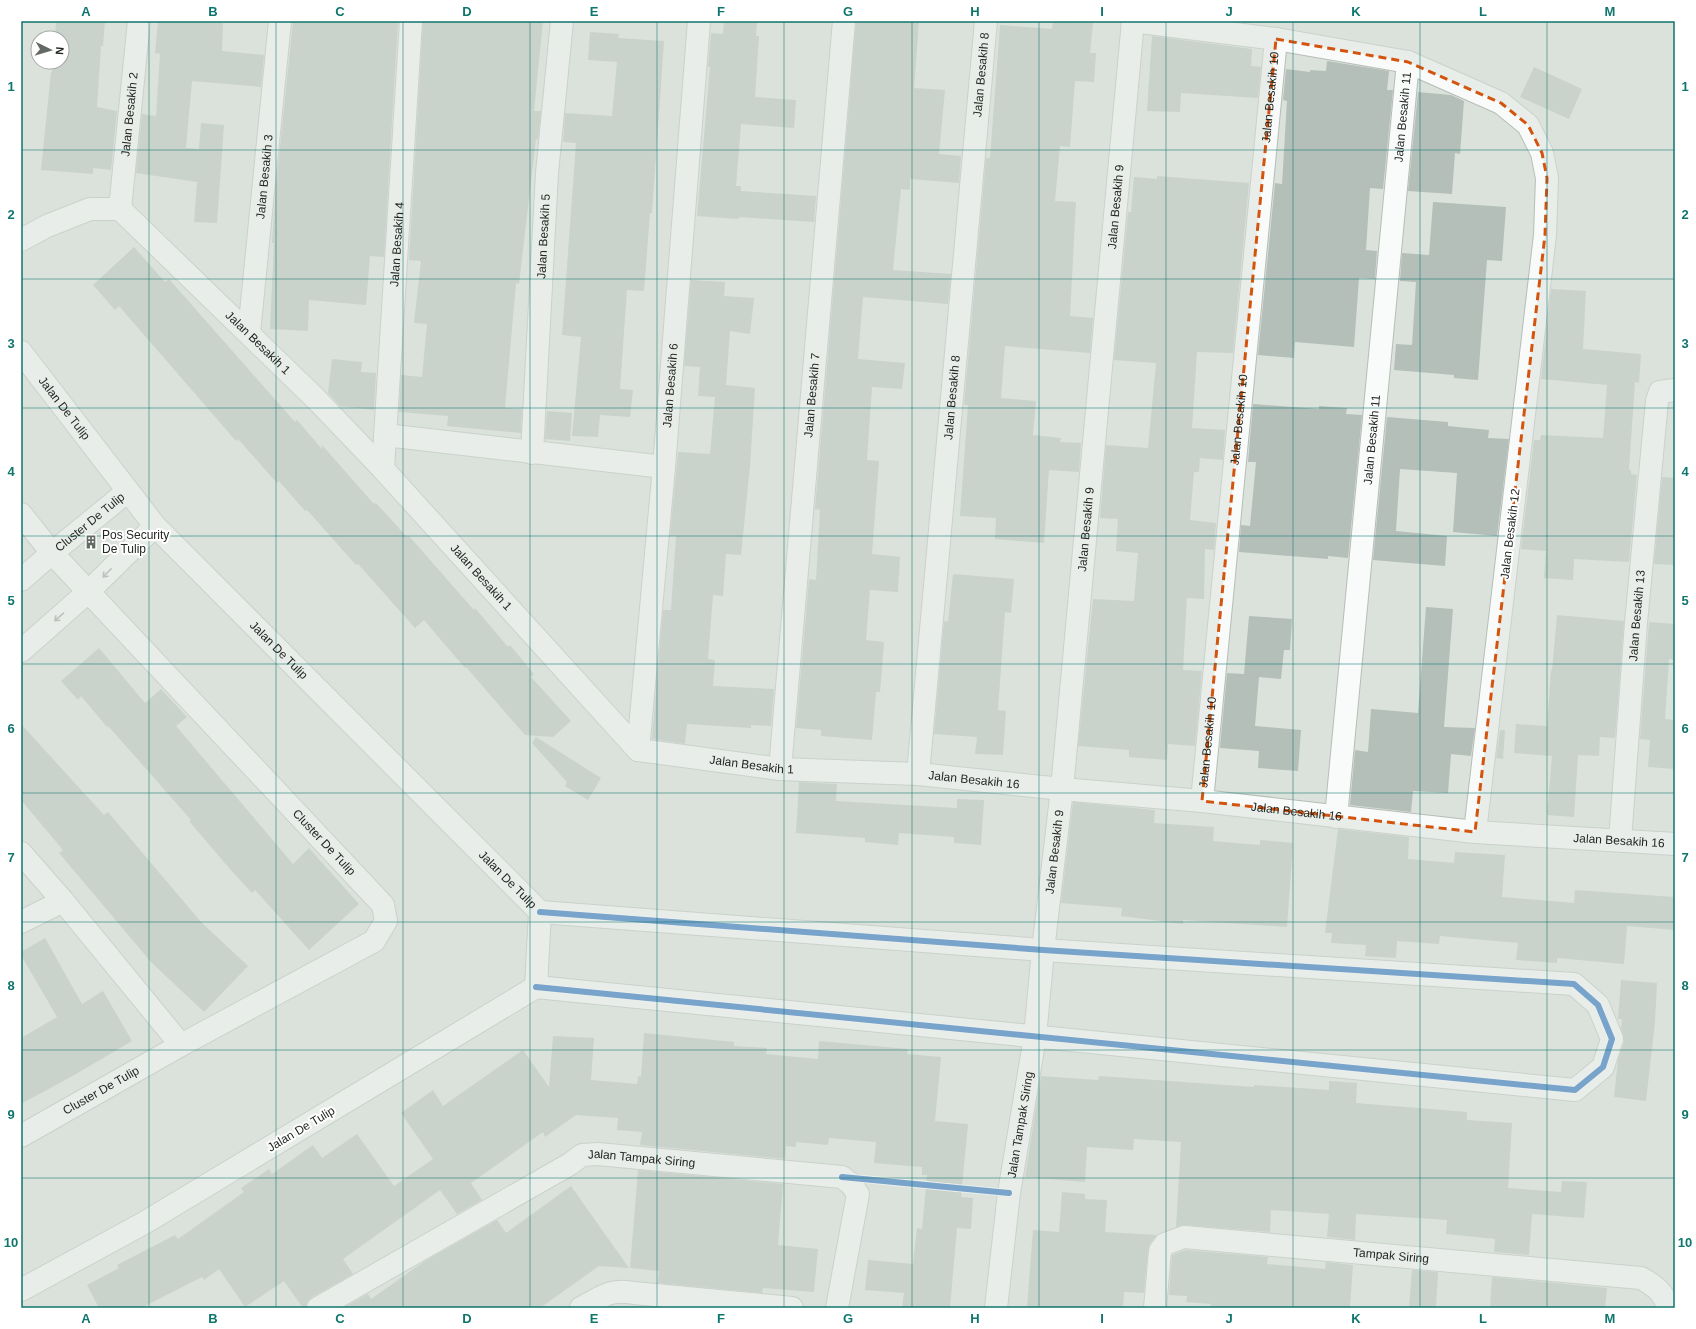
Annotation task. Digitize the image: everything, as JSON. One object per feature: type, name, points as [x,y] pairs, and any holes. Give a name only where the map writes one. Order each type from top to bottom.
[{"type":"street","name":"Jalan Besakih 2","points":[[120,209],[139,21]]},
{"type":"street","name":"Jalan Besakih 3","points":[[249,333],[280,21]]},
{"type":"street","name":"Jalan Besakih 4","points":[[383,469],[412,21]]},
{"type":"street","name":"Jalan Besakih 5","points":[[532,453],[547,173],[562,21]]},
{"type":"street","name":"Jalan Besakih 6","points":[[638,750],[664,467],[700,21]]},
{"type":"street","name":"Jalan Besakih 7","points":[[780,769],[844,21]]},
{"type":"street","name":"Jalan Besakih 8","points":[[918,774],[986,21]]},
{"type":"street","name":"Jalan Besakih 12","points":[[1133,21],[1276,39],[1408,62],[1501,104],[1528,125],[1542,153],[1548,178],[1545,235],[1475,832]]},
{"type":"street","name":"Jalan Besakih 9","points":[[1035,1037],[1043,950],[1062,789],[1133,21]]},
{"type":"street","name":"Jalan Besakih 10","points":[[1202,801],[1276,39]]},
{"type":"street","name":"Jalan Besakih 11","points":[[1336,817],[1408,62]]},
{"type":"street","points":[[21,240],[47,226],[90,209],[120,209]]},
{"type":"street","name":"Jalan Besakih 1","points":[[120,209],[316,399],[383,469],[638,750],[780,769],[918,774]]},
{"type":"street","name":"Jalan De Tulip","points":[[21,352],[155,526],[540,912],[536,987],[144,1223],[21,1290]]},
{"type":"street","name":"Jalan Besakih 13","points":[[1620,840],[1636,615],[1657,401],[1668,391]]},
{"type":"street","points":[[385,435],[664,467]]},
{"type":"street","name":"Cluster De Tulip","points":[[21,580],[128,491]]},
{"type":"street","name":"Cluster De Tulip","points":[[21,514],[52,553],[383,904],[386,921],[374,941],[181,1045],[21,1136]]},
{"type":"street","points":[[21,651],[89,591],[155,526]]},
{"type":"street","name":"Jalan Besakih 16","points":[[918,774],[1062,789],[1202,801],[1475,832],[1675,844]]},
{"type":"street","points":[[21,853],[63,901],[181,1045]]},
{"type":"street","points":[[21,922],[63,901]]},
{"type":"street","points":[[536,987],[1575,1090],[1603,1067],[1612,1039],[1598,1005],[1574,984],[1043,950],[540,912]]},
{"type":"street","name":"Jalan Tampak Siring","points":[[996,1308],[1009,1194],[1035,1037]]},
{"type":"street","name":"Jalan Tampak Siring","points":[[318,1308],[570,1164],[582,1155],[598,1154],[842,1177],[851,1184],[858,1194],[837,1308]]},
{"type":"street","name":"Tampak Siring","points":[[1155,1308],[1160,1251],[1166,1244],[1184,1237],[1641,1278],[1657,1287],[1666,1299],[1668,1308]]},
{"type":"street","points":[[582,1308],[608,1293],[621,1291],[792,1308]]},
{"type":"highlighted area","points":[[1276,39],[1408,62],[1501,103],[1528,125],[1542,153],[1547,178],[1545,235],[1475,832],[1202,801]]},
{"type":"building","points":[[56,21],[105,21],[103,46],[101,46],[97,107],[117,111],[111,170],[93,168],[93,174],[41,170],[51,72],[52,70],[70,70],[70,30],[55,30]]},
{"type":"building","points":[[158,21],[200,21],[223,23],[222,51],[264,55],[261,87],[192,81],[186,148],[199,149],[201,123],[224,125],[217,223],[194,222],[197,182],[136,173],[142,114],[156,116],[160,54],[155,53]]},
{"type":"building","points":[[293,21],[398,21],[384,257],[370,256],[366,305],[309,300],[308,331],[270,329],[274,243],[272,243],[276,186]]},
{"type":"building","points":[[423,21],[543,21],[534,111],[541,111],[538,140],[536,139],[519,284],[516,283],[505,408],[522,409],[521,433],[447,426],[448,416],[399,412],[401,375],[422,377],[427,324],[414,323],[421,261],[409,260]]},
{"type":"building","points":[[724,21],[757,21],[756,36],[759,36],[755,97],[796,100],[794,128],[741,124],[736,186],[741,186],[741,191],[816,196],[814,222],[697,216],[710,67],[708,67],[711,33],[723,34]]},
{"type":"building","points":[[856,21],[919,21],[914,88],[945,90],[939,154],[961,156],[959,183],[910,179],[910,190],[901,189],[893,270],[951,274],[948,304],[863,297],[858,359],[905,363],[902,389],[872,387],[867,460],[879,461],[872,554],[900,557],[898,592],[870,590],[866,640],[884,642],[880,692],[876,692],[872,740],[821,736],[821,730],[796,728],[809,579],[816,580],[820,510],[815,509]]},
{"type":"building","points":[[1053,21],[1093,23],[1090,53],[1096,53],[1094,82],[1075,81],[1070,147],[1060,146],[1055,201],[1076,202],[1070,316],[1093,318],[1090,353],[1005,346],[1001,398],[1036,401],[1033,435],[1061,438],[1060,442],[1081,443],[1079,472],[1049,470],[1044,543],[995,539],[996,518],[960,516],[968,405],[964,405],[986,158],[990,158],[1000,25],[1052,29]]},
{"type":"building","points":[[590,32],[619,34],[618,38],[664,41],[652,213],[650,213],[644,291],[627,290],[620,389],[633,390],[630,417],[600,415],[598,437],[572,436],[581,337],[562,335],[576,143],[563,142],[565,113],[612,116],[617,62],[588,60]]},
{"type":"building","points":[[1152,36],[1252,49],[1251,66],[1261,67],[1258,98],[1181,93],[1180,112],[1147,111]]},
{"type":"building","points":[[1327,61],[1389,71],[1387,90],[1393,90],[1383,189],[1370,188],[1366,250],[1377,251],[1375,279],[1359,278],[1354,347],[1295,342],[1294,358],[1258,355],[1275,183],[1282,184],[1287,101],[1283,100],[1286,69],[1310,72],[1310,70],[1326,71]]},
{"type":"building","points":[[1534,67],[1582,89],[1569,119],[1520,97]]},
{"type":"building","points":[[1418,92],[1451,95],[1464,101],[1460,154],[1455,153],[1452,194],[1408,191]]},
{"type":"building","points":[[1157,176],[1249,183],[1233,353],[1197,352],[1192,428],[1225,430],[1223,460],[1200,458],[1199,472],[1194,472],[1190,520],[1216,523],[1214,550],[1205,549],[1204,599],[1187,598],[1183,670],[1202,671],[1195,746],[1168,744],[1167,760],[1129,757],[1129,750],[1078,746],[1093,599],[1134,601],[1138,553],[1116,551],[1118,519],[1100,518],[1106,445],[1148,448],[1156,363],[1114,360],[1128,212],[1131,212],[1134,177],[1157,179]]},
{"type":"building","points":[[1433,202],[1506,207],[1502,261],[1487,260],[1478,380],[1454,378],[1454,375],[1394,370],[1396,344],[1412,345],[1416,282],[1400,281],[1402,253],[1429,255]]},
{"type":"building","points":[[134,247],[165,282],[169,279],[295,422],[297,420],[322,449],[322,445],[374,504],[376,503],[407,537],[409,536],[474,610],[475,608],[508,647],[510,645],[534,674],[531,677],[571,721],[553,737],[525,735],[424,620],[415,628],[307,510],[305,511],[279,481],[277,483],[238,439],[236,441],[119,306],[115,310],[93,285]]},
{"type":"building","points":[[691,280],[725,282],[724,296],[754,298],[750,334],[730,331],[726,385],[755,388],[750,466],[741,555],[726,554],[723,596],[713,595],[708,659],[715,660],[713,686],[774,689],[771,726],[751,725],[751,728],[687,724],[685,744],[652,739],[663,610],[671,610],[676,536],[670,536],[678,452],[710,454],[715,397],[698,396],[700,367],[684,366]]},
{"type":"building","points":[[1551,289],[1586,291],[1583,349],[1641,354],[1639,383],[1635,382],[1629,470],[1631,470],[1631,474],[1637,475],[1629,562],[1574,559],[1573,580],[1544,578],[1546,551],[1521,549],[1534,440],[1540,440],[1541,435],[1603,438],[1607,385],[1541,379]]},
{"type":"building","points":[[332,359],[362,362],[361,372],[376,373],[374,410],[340,406],[328,393]]},
{"type":"building","points":[[1253,404],[1319,409],[1319,406],[1347,408],[1346,414],[1362,415],[1348,558],[1328,556],[1328,559],[1239,552],[1241,525],[1250,526],[1256,462],[1248,462]]},
{"type":"building","points":[[547,411],[572,413],[570,441],[545,439]]},
{"type":"building","points":[[1387,417],[1448,422],[1448,426],[1489,430],[1488,438],[1509,439],[1497,536],[1453,532],[1457,473],[1400,469],[1396,531],[1447,536],[1445,566],[1373,560]]},
{"type":"building","points":[[1662,477],[1675,478],[1675,565],[1654,564]]},
{"type":"building","points":[[953,574],[1014,579],[1011,613],[1005,612],[998,710],[1006,711],[1003,755],[975,754],[977,737],[934,734],[944,621],[948,622]]},
{"type":"building","points":[[1426,607],[1453,609],[1444,727],[1475,728],[1471,756],[1451,754],[1448,793],[1413,791],[1411,812],[1350,805],[1355,750],[1368,752],[1371,709],[1418,713]]},
{"type":"building","points":[[1557,615],[1624,621],[1615,738],[1600,737],[1599,756],[1578,755],[1574,817],[1547,815],[1552,756],[1514,753],[1516,724],[1547,726]]},
{"type":"building","points":[[1249,616],[1292,619],[1290,650],[1284,650],[1281,679],[1259,677],[1255,726],[1301,730],[1298,771],[1258,768],[1259,751],[1220,748],[1227,673],[1244,674]]},
{"type":"building","points":[[1649,622],[1675,624],[1675,660],[1669,659],[1665,719],[1675,720],[1675,769],[1648,767],[1650,740],[1640,739]]},
{"type":"building","points":[[99,648],[145,703],[161,689],[187,717],[176,726],[293,864],[309,848],[359,904],[309,950],[255,890],[252,893],[229,868],[189,821],[191,820],[81,696],[78,700],[61,681]]},
{"type":"building","points":[[21,724],[104,815],[108,812],[201,922],[248,966],[204,1012],[151,962],[59,853],[63,850],[21,800]]},
{"type":"building","points":[[1500,730],[1505,730],[1503,759],[1496,758]]},
{"type":"building","points":[[536,737],[601,778],[588,800],[565,786],[567,782],[532,743]]},
{"type":"building","points":[[799,782],[837,784],[836,801],[957,808],[957,799],[984,800],[981,845],[954,843],[954,837],[899,833],[898,845],[865,842],[865,838],[796,833]]},
{"type":"building","points":[[1073,802],[1155,810],[1154,823],[1214,827],[1213,841],[1260,845],[1260,840],[1293,843],[1287,927],[1183,920],[1183,924],[1121,916],[1122,908],[1061,903]]},
{"type":"building","points":[[1338,829],[1409,837],[1408,859],[1454,863],[1455,852],[1505,855],[1502,897],[1574,903],[1575,890],[1675,897],[1675,930],[1627,926],[1624,964],[1557,958],[1557,963],[1516,960],[1518,943],[1440,936],[1439,944],[1397,941],[1396,958],[1365,956],[1366,945],[1331,943],[1332,933],[1325,933]]},
{"type":"building","points":[[45,938],[82,1004],[103,991],[132,1041],[21,1104],[21,1038],[57,1017],[21,955],[21,952]]},
{"type":"building","points":[[1621,980],[1657,983],[1655,1022],[1646,1101],[1614,1097],[1618,1060],[1624,1042],[1621,1029],[1622,1019],[1618,1019]]},
{"type":"building","points":[[644,1033],[734,1042],[734,1046],[767,1048],[766,1054],[818,1059],[819,1041],[908,1049],[907,1054],[941,1057],[935,1121],[968,1124],[961,1197],[973,1198],[971,1229],[957,1228],[950,1308],[902,1308],[904,1293],[865,1290],[868,1260],[913,1264],[917,1228],[922,1229],[927,1175],[922,1175],[922,1167],[874,1163],[876,1142],[829,1138],[828,1145],[796,1142],[796,1147],[786,1146],[785,1159],[640,1145],[642,1132],[617,1130],[618,1118],[576,1115],[545,1137],[543,1132],[471,1183],[482,1200],[457,1214],[440,1190],[343,1259],[353,1274],[312,1297],[307,1302],[306,1308],[303,1308],[284,1281],[245,1307],[219,1269],[204,1280],[202,1277],[141,1308],[99,1308],[87,1285],[119,1268],[117,1265],[175,1235],[178,1239],[244,1192],[241,1188],[269,1169],[272,1174],[313,1145],[322,1158],[357,1134],[394,1186],[433,1159],[401,1113],[433,1090],[443,1106],[523,1050],[549,1087],[553,1036],[594,1038],[591,1080],[637,1084],[638,1076],[641,1077]]},
{"type":"building","points":[[1041,1076],[1098,1080],[1099,1076],[1254,1087],[1254,1085],[1329,1090],[1329,1081],[1357,1083],[1356,1103],[1467,1112],[1467,1120],[1512,1123],[1508,1188],[1561,1192],[1562,1181],[1587,1182],[1584,1218],[1532,1214],[1529,1255],[1494,1252],[1495,1239],[1446,1234],[1447,1220],[1356,1214],[1355,1240],[1327,1237],[1329,1214],[1271,1210],[1270,1232],[1185,1225],[1176,1227],[1181,1142],[1134,1139],[1133,1150],[1087,1147],[1085,1182],[1025,1177]]},
{"type":"building","points":[[638,1170],[783,1184],[778,1245],[818,1249],[814,1292],[763,1288],[762,1293],[658,1283],[659,1271],[630,1268]]},
{"type":"building","points":[[571,1186],[629,1268],[599,1266],[540,1308],[343,1308],[368,1294],[371,1299],[425,1261],[497,1220],[506,1233]]},
{"type":"building","points":[[1062,1192],[1085,1194],[1085,1199],[1107,1200],[1105,1232],[1157,1235],[1150,1244],[1148,1250],[1144,1293],[1124,1292],[1123,1308],[1027,1308],[1033,1230],[1059,1232]]},
{"type":"building","points":[[1186,1250],[1268,1257],[1267,1264],[1325,1269],[1326,1262],[1353,1265],[1350,1308],[1210,1308],[1211,1304],[1186,1302],[1187,1296],[1169,1295],[1172,1255]]},
{"type":"building","points":[[1412,1270],[1438,1272],[1436,1308],[1409,1308]]},
{"type":"building","points":[[1492,1277],[1607,1288],[1605,1308],[1490,1308]]},
{"type":"cycle path","points":[[536,987],[1575,1090],[1603,1067],[1612,1039],[1598,1005],[1574,984],[1043,950],[540,912]]},
{"type":"cycle path","points":[[842,1177],[1009,1193]]},
{"type":"place","name":"Pos Security De Tulip","points":[[91,542]]}]
